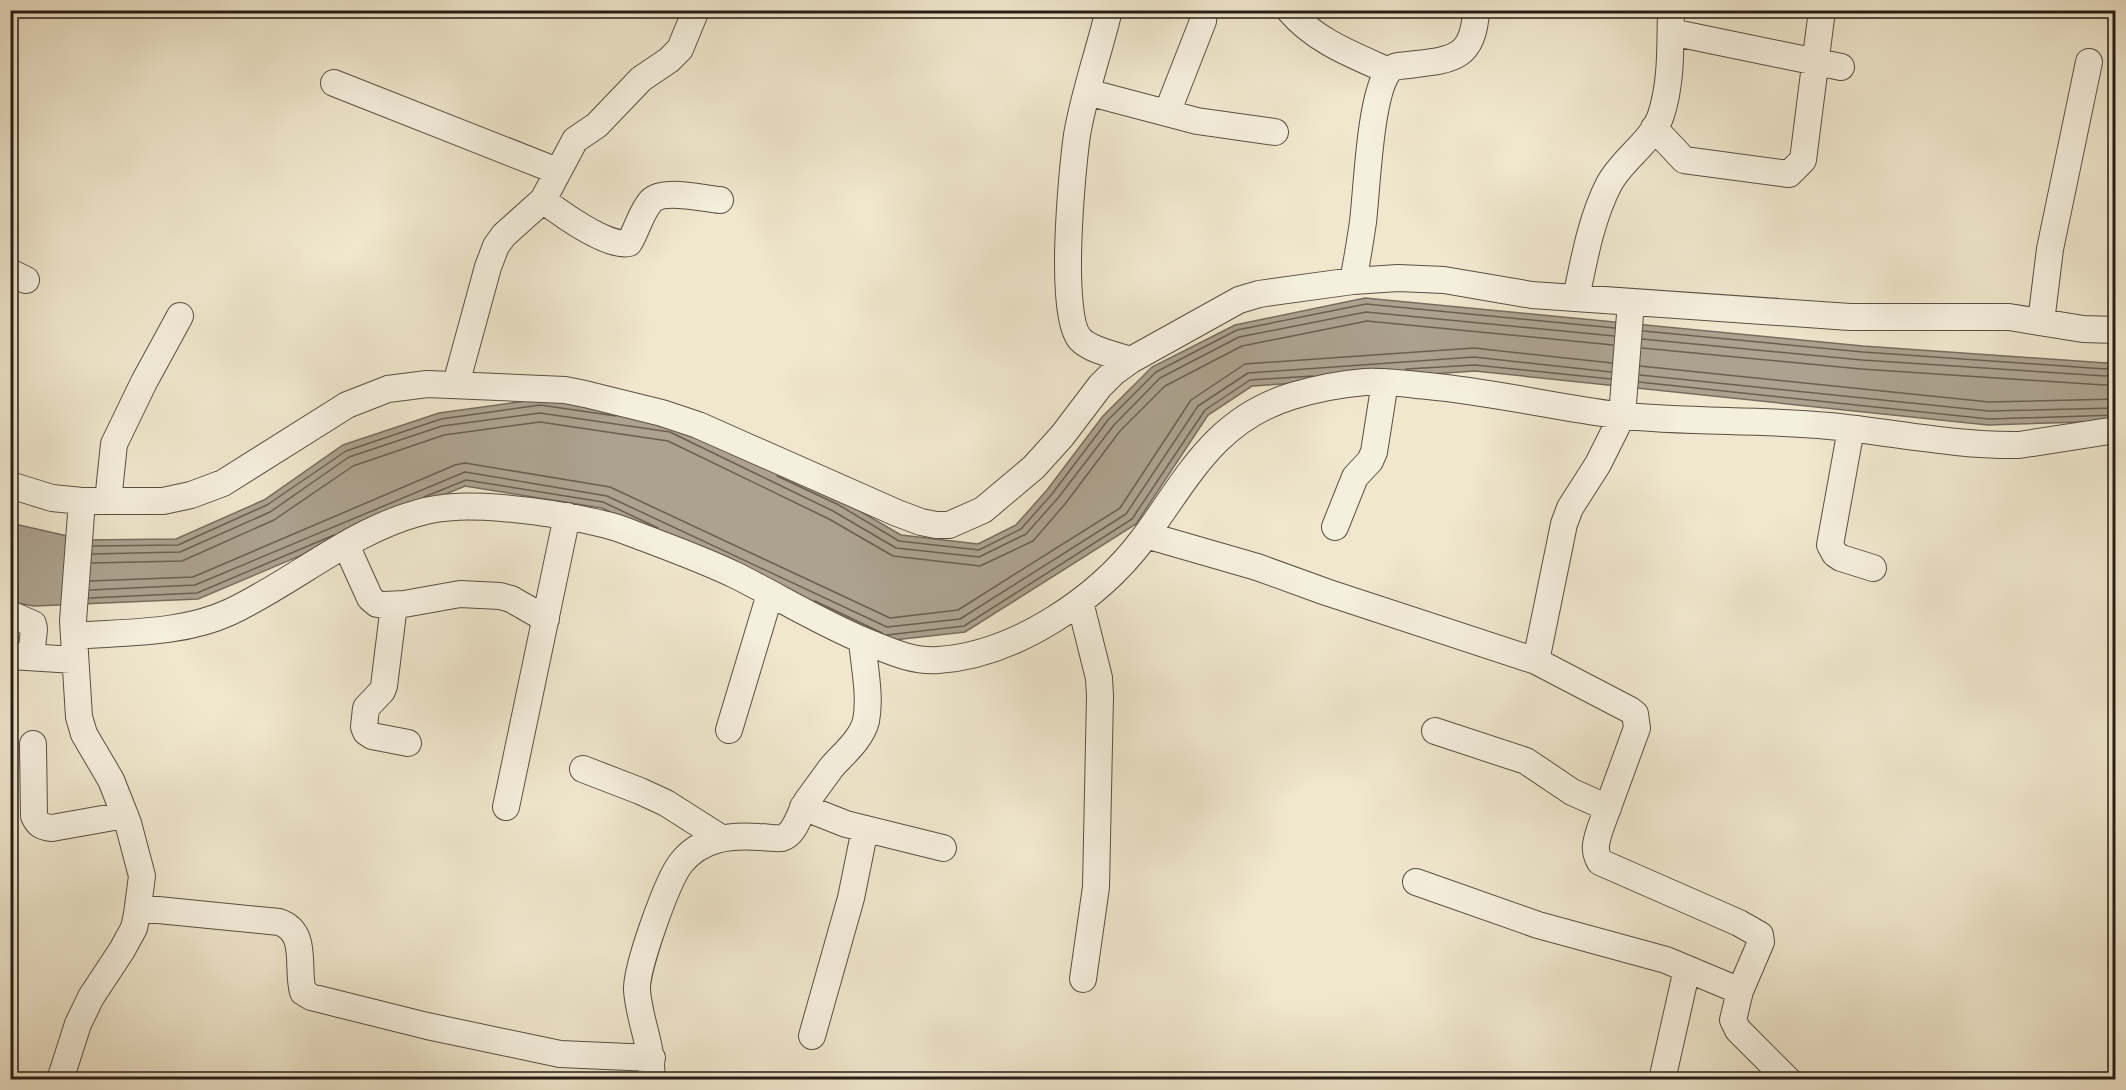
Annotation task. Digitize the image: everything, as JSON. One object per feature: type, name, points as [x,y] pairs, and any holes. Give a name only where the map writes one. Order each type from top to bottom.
[{"type":"street","points":[[456,384],[488,267],[496,246],[543,200],[575,140],[597,125],[641,79],[669,60],[680,49],[696,10]]},
{"type":"street","points":[[1109,10],[1077,135],[1068,250],[1070,303],[1074,330],[1081,340],[1093,347],[1131,360]]},
{"type":"street","points":[[1167,112],[1203,21],[1204,10]]},
{"type":"street","points":[[1289,10],[1302,24],[1330,45],[1389,71]]},
{"type":"street","points":[[1353,281],[1378,98],[1389,71],[1395,66],[1435,62],[1460,53],[1472,41],[1476,30],[1476,10]]},
{"type":"street","points":[[1654,128],[1684,160],[1789,174],[1803,160],[1822,10]]},
{"type":"street","points":[[1576,298],[1592,228],[1609,184],[1654,128],[1660,117],[1668,81],[1671,21],[1815,62],[1841,67]]},
{"type":"street","points":[[2041,322],[2052,240],[2089,62]]},
{"type":"street","points":[[334,83],[557,171]]},
{"type":"street","points":[[1087,92],[1197,120],[1275,132]]},
{"type":"street","points":[[543,200],[561,214],[621,245],[629,243],[645,211],[658,196],[669,195],[720,201]]},
{"type":"street","points":[[10,485],[81,509],[108,501],[163,501],[191,495],[223,483],[347,405],[388,389],[427,384],[456,384],[565,390],[662,413],[698,425],[897,513],[921,522],[949,525],[983,510],[1034,467],[1062,436],[1100,386],[1131,360],[1239,300],[1259,294],[1353,281],[1398,278],[1444,280],[1532,295],[1576,298],[1630,307],[1850,317],[2009,317],[2084,329],[2115,330]]},
{"type":"street","points":[[1536,661],[1569,508],[1598,464],[1623,412],[1630,307]]},
{"type":"street","points":[[108,501],[114,444],[180,316]]},
{"type":"street","points":[[21,656],[74,639],[159,630],[203,622],[231,611],[387,524],[416,513],[436,509],[496,508],[547,512],[611,525],[737,576],[862,640],[915,659],[936,660],[958,657],[992,649],[1066,613],[1080,602],[1122,565],[1212,444],[1233,425],[1277,400],[1300,393],[1369,381],[1445,388],[1623,412],[1818,425],[2003,445],[2019,445],[2115,430]]},
{"type":"street","points":[[1335,527],[1355,477],[1370,461],[1374,452],[1385,382]]},
{"type":"street","points":[[1851,429],[1830,545],[1834,554],[1841,558],[1873,568]]},
{"type":"street","points":[[60,1080],[78,1024],[91,997],[134,928],[142,876],[125,815],[111,780],[84,734],[79,717],[74,639],[81,509]]},
{"type":"street","points":[[506,807],[567,516]]},
{"type":"street","points":[[1146,535],[1257,567],[1536,661],[1635,714],[1637,728],[1595,846],[1595,854],[1600,862],[1739,922],[1760,935],[1761,942],[1740,991],[1733,1020],[1738,1030],[1788,1080]]},
{"type":"street","points":[[346,545],[370,598],[377,604],[394,605],[460,594],[489,595],[511,599],[546,619]]},
{"type":"street","points":[[729,730],[770,594]]},
{"type":"street","points":[[1080,602],[1099,678],[1100,696],[1096,887],[1083,979]]},
{"type":"street","points":[[394,605],[384,686],[366,708],[364,727],[366,732],[372,736],[408,743]]},
{"type":"street","points":[[10,614],[33,624],[34,629],[21,656]]},
{"type":"street","points":[[138,908],[279,922],[288,925],[300,946],[303,992],[311,997],[427,1026],[560,1054],[651,1069],[637,990],[641,959],[669,886],[680,864],[704,844],[721,838],[738,836],[782,838],[789,833],[803,807],[830,770],[860,736],[865,725],[867,703],[862,640]]},
{"type":"street","points":[[1435,731],[1526,761],[1572,792],[1608,808]]},
{"type":"street","points":[[33,744],[34,816],[37,823],[43,827],[61,827],[125,815]]},
{"type":"street","points":[[583,769],[666,803],[721,838]]},
{"type":"street","points":[[803,807],[865,830],[943,848]]},
{"type":"street","points":[[812,1036],[851,898],[865,830]]},
{"type":"street","points":[[1416,882],[1538,925],[1626,948],[1688,969],[1740,991]]},
{"type":"street","points":[[1662,1080],[1688,969]]},
{"type":"water","points":[[1365,298],[1863,346],[2106,363],[2115,361],[2115,421],[1988,425],[1475,371],[1252,386],[1208,415],[1136,524],[965,632],[885,641],[602,508],[465,486],[198,599],[34,606],[11,602],[10,523],[85,540],[176,539],[264,500],[343,445],[439,413],[540,399],[674,419],[839,499],[901,535],[978,544],[1016,525],[1047,490],[1103,416],[1152,367],[1235,325]]}]
